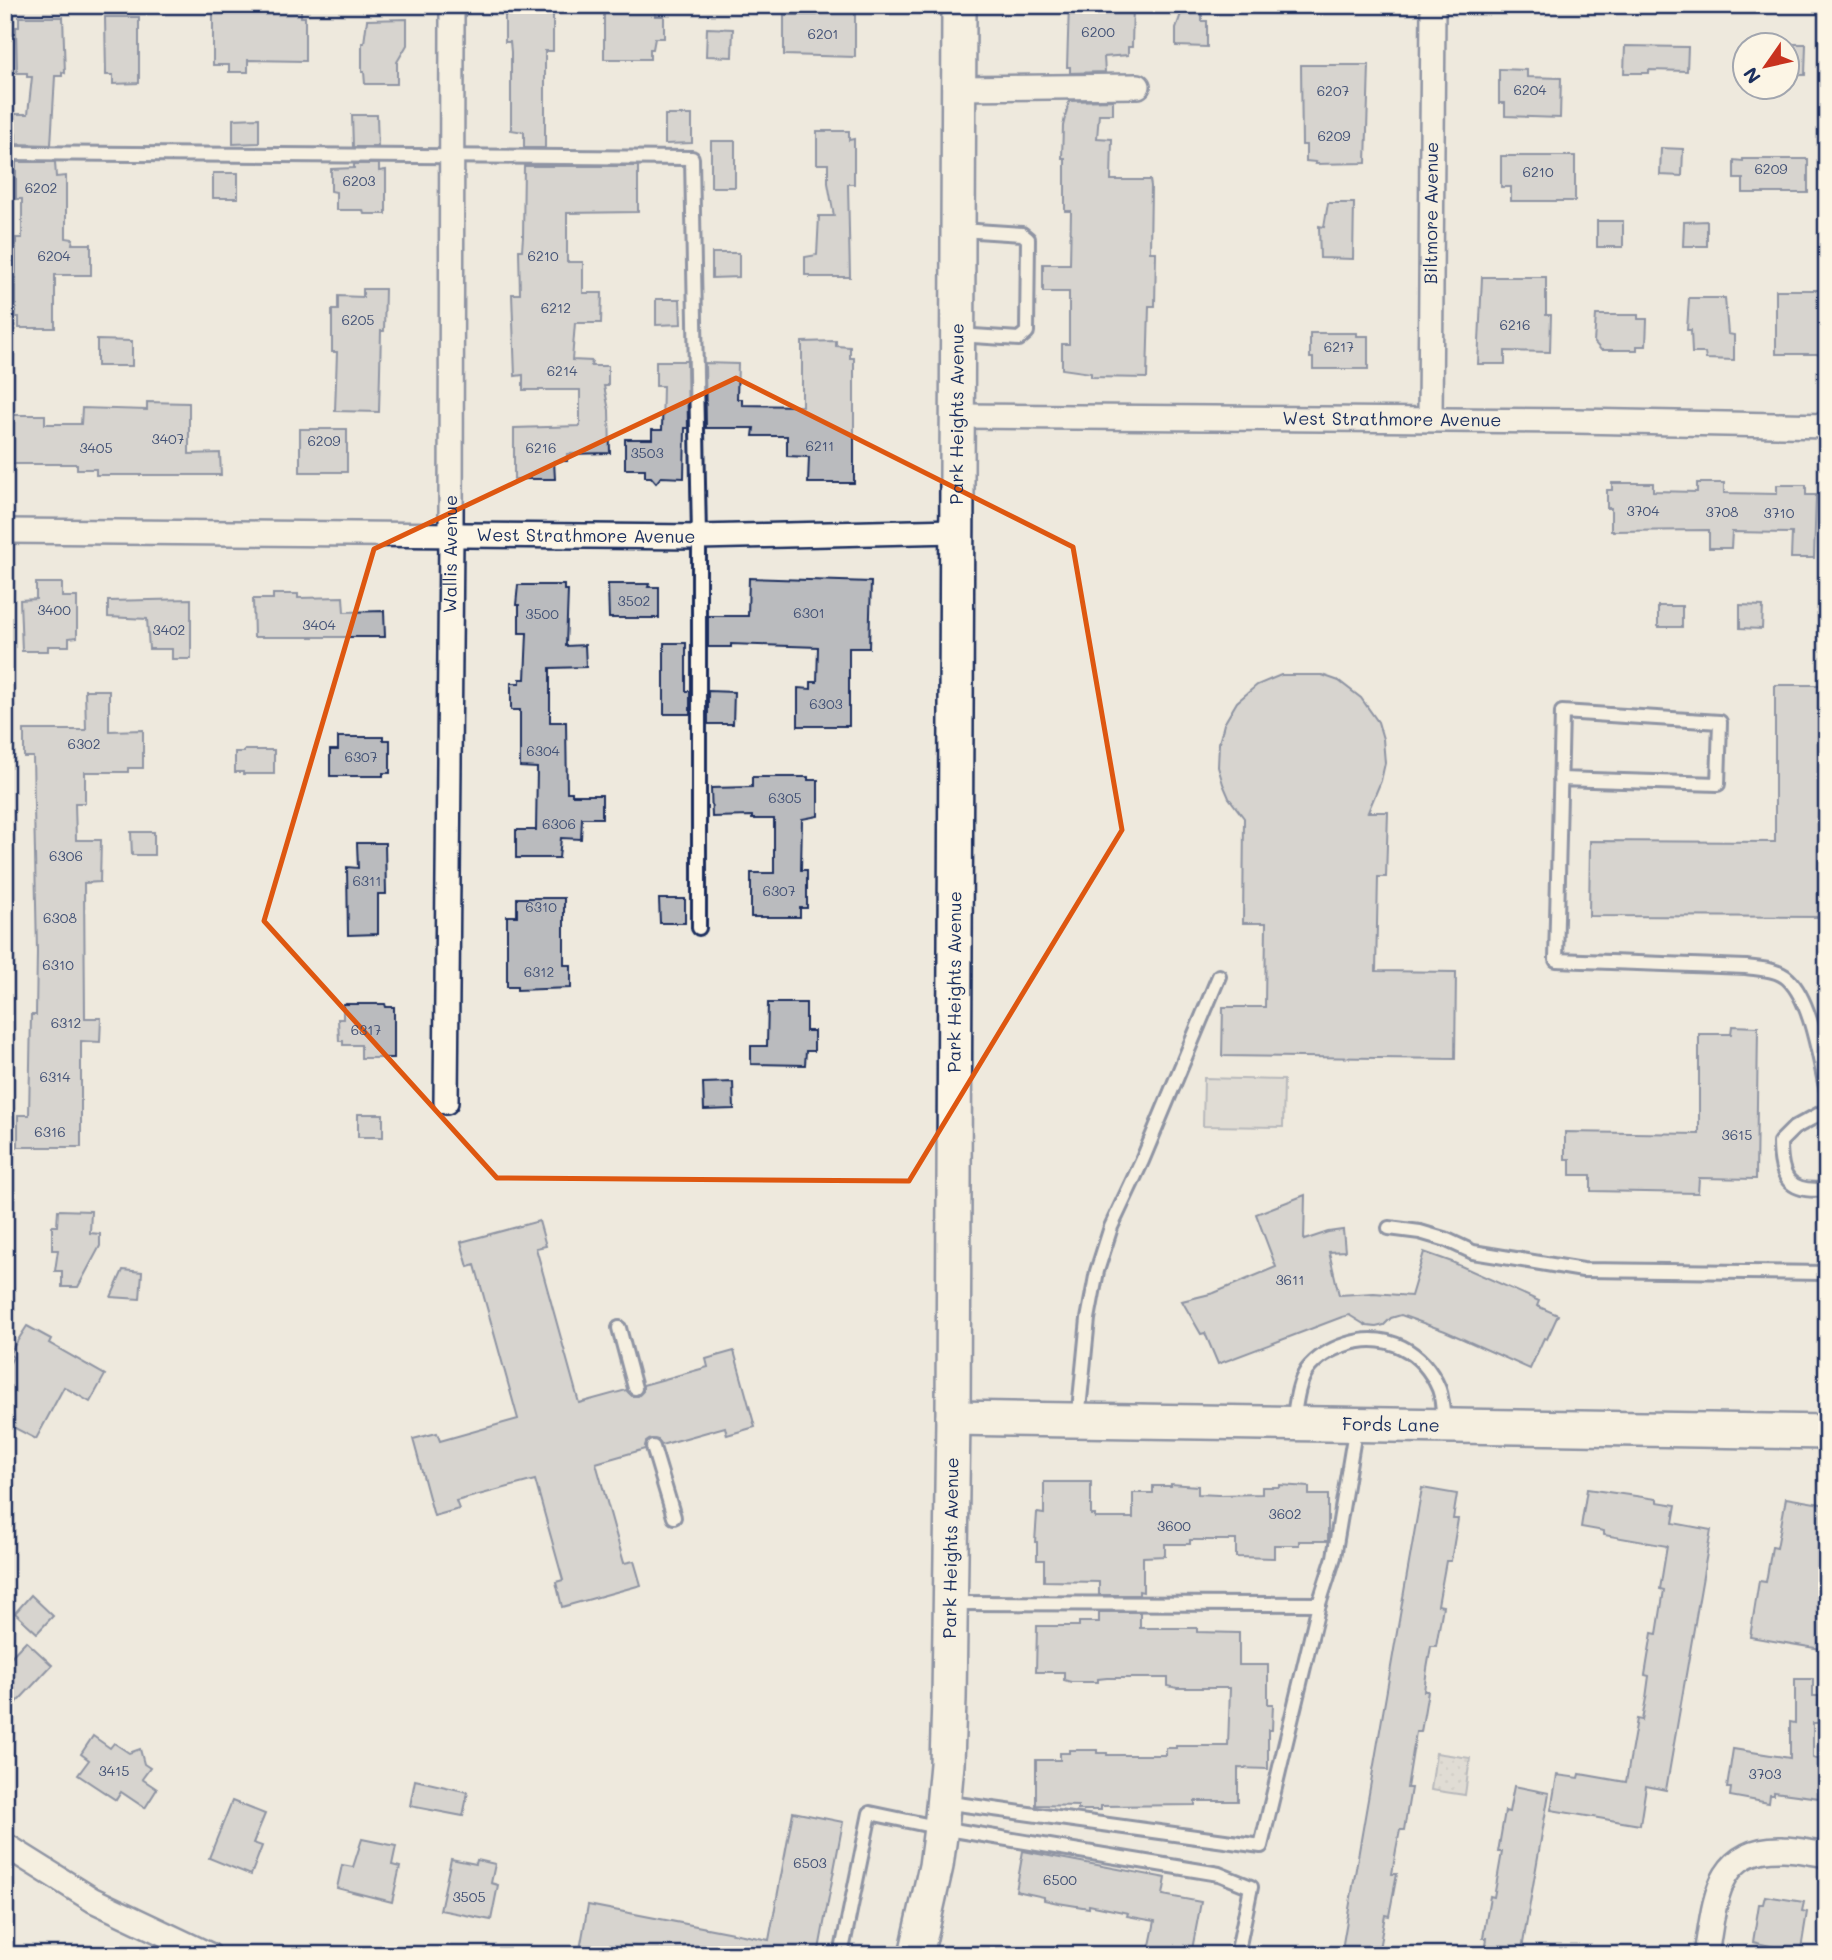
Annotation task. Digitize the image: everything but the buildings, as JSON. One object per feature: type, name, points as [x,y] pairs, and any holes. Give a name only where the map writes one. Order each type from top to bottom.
[{"type":"main road","name":"Park Heights Avenue","points":[[916,1955],[936,1866],[947,1764],[953,1418],[959,5]]},
{"type":"main road","name":"Fords Lane","points":[[953,1418],[1827,1432]]},
{"type":"street","name":"Wallis Avenue","points":[[446,1102],[452,5]]},
{"type":"street","name":"Biltmore Avenue","points":[[1430,419],[1433,5]]},
{"type":"street","points":[[959,88],[1138,86]]},
{"type":"street","name":"West Strathmore Avenue","points":[[958,416],[1430,419],[1827,426]]},
{"type":"street","name":"West Strathmore Avenue","points":[[5,531],[699,537],[956,531]]},
{"type":"street","points":[[5,1845],[93,1900],[209,1955]]},
{"type":"street","points":[[1706,1955],[1717,1892],[1723,1877],[1734,1863],[1763,1850],[1783,1849],[1827,1854]]},
{"type":"lane","points":[[5,153],[692,158],[699,537],[699,928]]},
{"type":"lane","points":[[958,230],[1022,234],[1028,239],[1027,331],[1019,339],[958,335]]},
{"type":"lane","points":[[1560,779],[1718,784],[1720,722],[1562,712],[1560,779],[1556,960],[1746,967],[1775,972],[1787,978],[1801,999],[1809,1019],[1827,1091]]},
{"type":"lane","points":[[1078,1420],[1088,1319],[1100,1260],[1111,1227],[1142,1161],[1219,976]]},
{"type":"lane","points":[[1827,1110],[1794,1128],[1780,1142],[1780,1160],[1784,1175],[1793,1185],[1803,1190],[1827,1189]]},
{"type":"lane","points":[[1389,1228],[1420,1232],[1473,1252],[1583,1270],[1827,1273]]},
{"type":"lane","points":[[619,1328],[635,1388]]},
{"type":"lane","points":[[1292,1424],[1306,1371],[1319,1357],[1334,1348],[1370,1339],[1389,1341],[1407,1349],[1421,1360],[1440,1391],[1444,1426]]},
{"type":"lane","points":[[841,1955],[870,1813],[942,1815],[1261,1846],[1319,1605],[1334,1557],[1356,1425]]},
{"type":"lane","points":[[653,1447],[674,1517]]},
{"type":"lane","points":[[950,1603],[1319,1605]]},
{"type":"lane","points":[[942,1815],[1219,1874],[1251,1887],[1237,1955]]},
{"type":"highlighted area","points":[[736,378],[1073,547],[1122,830],[909,1181],[497,1178],[264,921],[374,549]]},
{"type":"shaded area","points":[[1204,1078],[1284,1080],[1283,1127],[1203,1126]]},
{"type":"shaded area","points":[[1436,1753],[1470,1758],[1465,1795],[1431,1790]]}]
